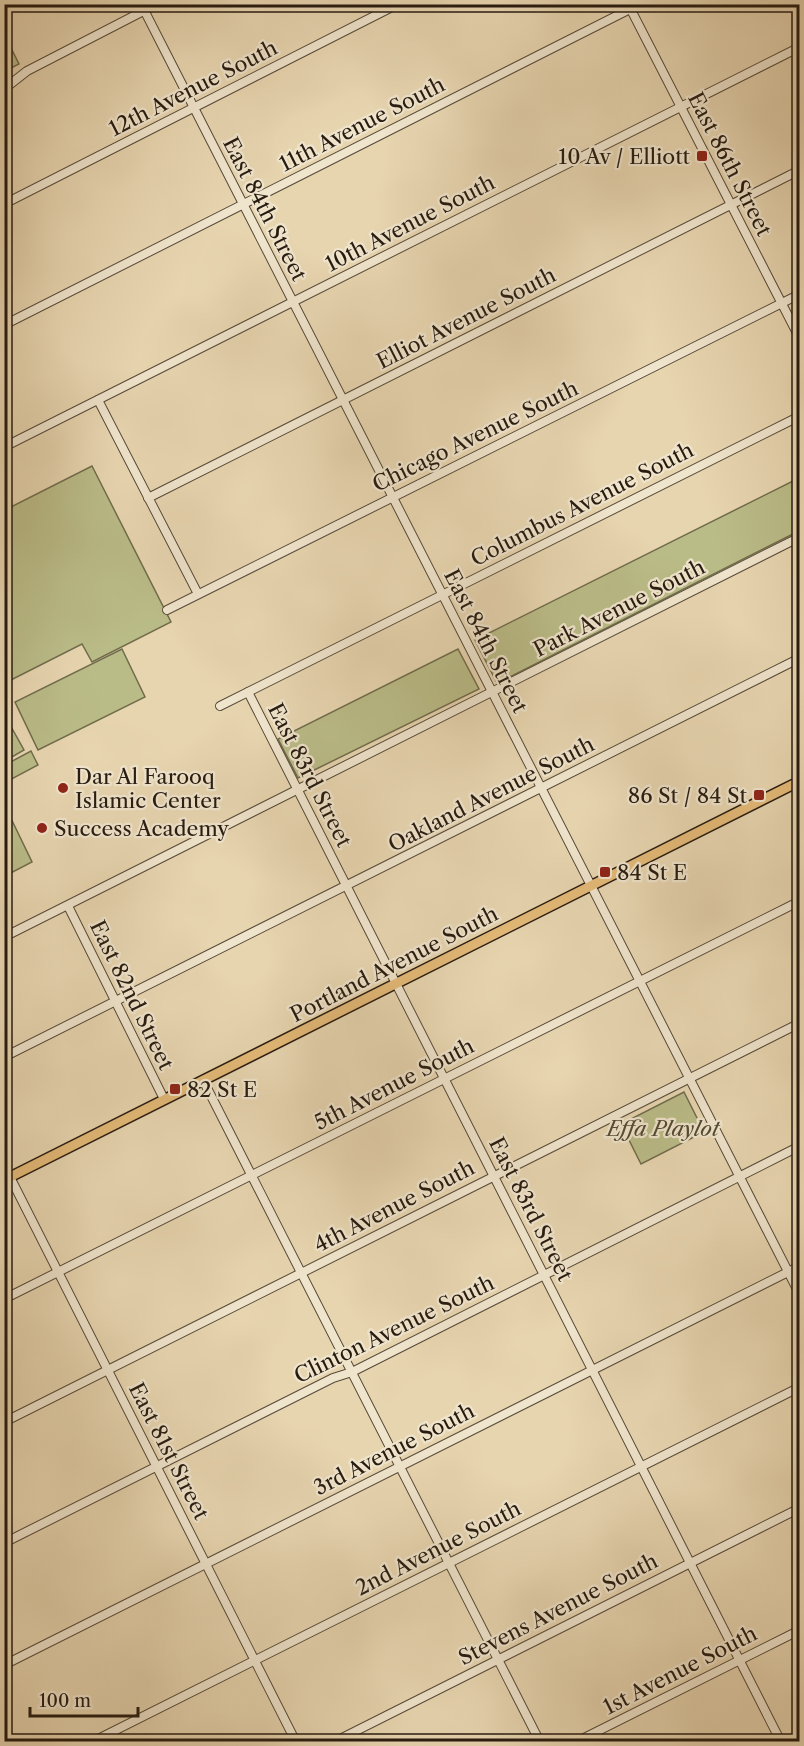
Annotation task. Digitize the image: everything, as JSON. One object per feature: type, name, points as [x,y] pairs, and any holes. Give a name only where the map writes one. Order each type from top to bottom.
[{"type":"main road","name":"Portland Avenue South","points":[[7,1178],[800,781]]},
{"type":"street","points":[[4,89],[27,70],[142,8],[157,4]]},
{"type":"street","name":"12th Avenue South","points":[[4,204],[398,4]]},
{"type":"street","name":"11th Avenue South","points":[[4,325],[629,7],[640,4]]},
{"type":"street","name":"East 86th Street","points":[[629,7],[800,339]]},
{"type":"street","name":"East 84th Street","points":[[142,8],[800,1295]]},
{"type":"street","name":"10th Avenue South","points":[[4,447],[800,47]]},
{"type":"street","name":"Elliot Avenue South","points":[[148,498],[800,170]]},
{"type":"street","name":"Chicago Avenue South","points":[[167,610],[800,294]]},
{"type":"street","points":[[98,400],[198,594]]},
{"type":"street","name":"Columbus Avenue South","points":[[220,706],[800,416]]},
{"type":"street","name":"Park Avenue South","points":[[4,937],[800,537]]},
{"type":"street","name":"Oakland Avenue South","points":[[4,1057],[800,658]]},
{"type":"street","name":"East 83rd Street","points":[[248,692],[781,1742]]},
{"type":"street","name":"5th Avenue South","points":[[4,1299],[800,901]]},
{"type":"street","name":"East 82nd Street","points":[[68,906],[164,1100]]},
{"type":"street","name":"4th Avenue South","points":[[4,1422],[800,1023]]},
{"type":"street","name":"East 82nd Street","points":[[204,1080],[540,1742]]},
{"type":"street","name":"Clinton Avenue South","points":[[4,1543],[333,1378],[352,1372],[545,1276],[800,1146]]},
{"type":"street","name":"East 81st Street","points":[[7,1178],[58,1272],[296,1742]]},
{"type":"street","name":"3rd Avenue South","points":[[4,1665],[800,1266]]},
{"type":"street","name":"2nd Avenue South","points":[[92,1742],[800,1387]]},
{"type":"street","name":"Stevens Avenue South","points":[[334,1742],[800,1508]]},
{"type":"street","name":"1st Avenue South","points":[[576,1742],[800,1630]]},
{"type":"green space","points":[[4,34],[19,64],[5,71],[4,71]]},
{"type":"green space","points":[[92,466],[171,622],[92,662],[82,644],[5,683],[5,510]]},
{"type":"green space","points":[[799,478],[799,531],[498,683],[496,681],[475,640]]},
{"type":"green space","points":[[122,649],[145,697],[38,750],[15,702]]},
{"type":"green space","points":[[458,649],[479,689],[298,778],[278,739]]},
{"type":"green space","points":[[4,714],[24,750],[5,761],[4,761]]},
{"type":"green space","points":[[31,751],[38,765],[6,782],[5,765]]},
{"type":"green space","points":[[5,806],[32,862],[4,876]]},
{"type":"green space","name":"Effa Playlot","points":[[684,1092],[704,1132],[641,1164],[621,1124]]},
{"type":"place","name":"10 Av / Elliott","points":[[702,156]]},
{"type":"place","name":"Dar Al Farooq Islamic Center","points":[[63,788]]},
{"type":"place","name":"86 St / 84 St","points":[[759,795]]},
{"type":"place","name":"Success Academy","points":[[42,828]]},
{"type":"place","name":"84 St E","points":[[605,872]]},
{"type":"place","name":"82 St E","points":[[175,1089]]}]
